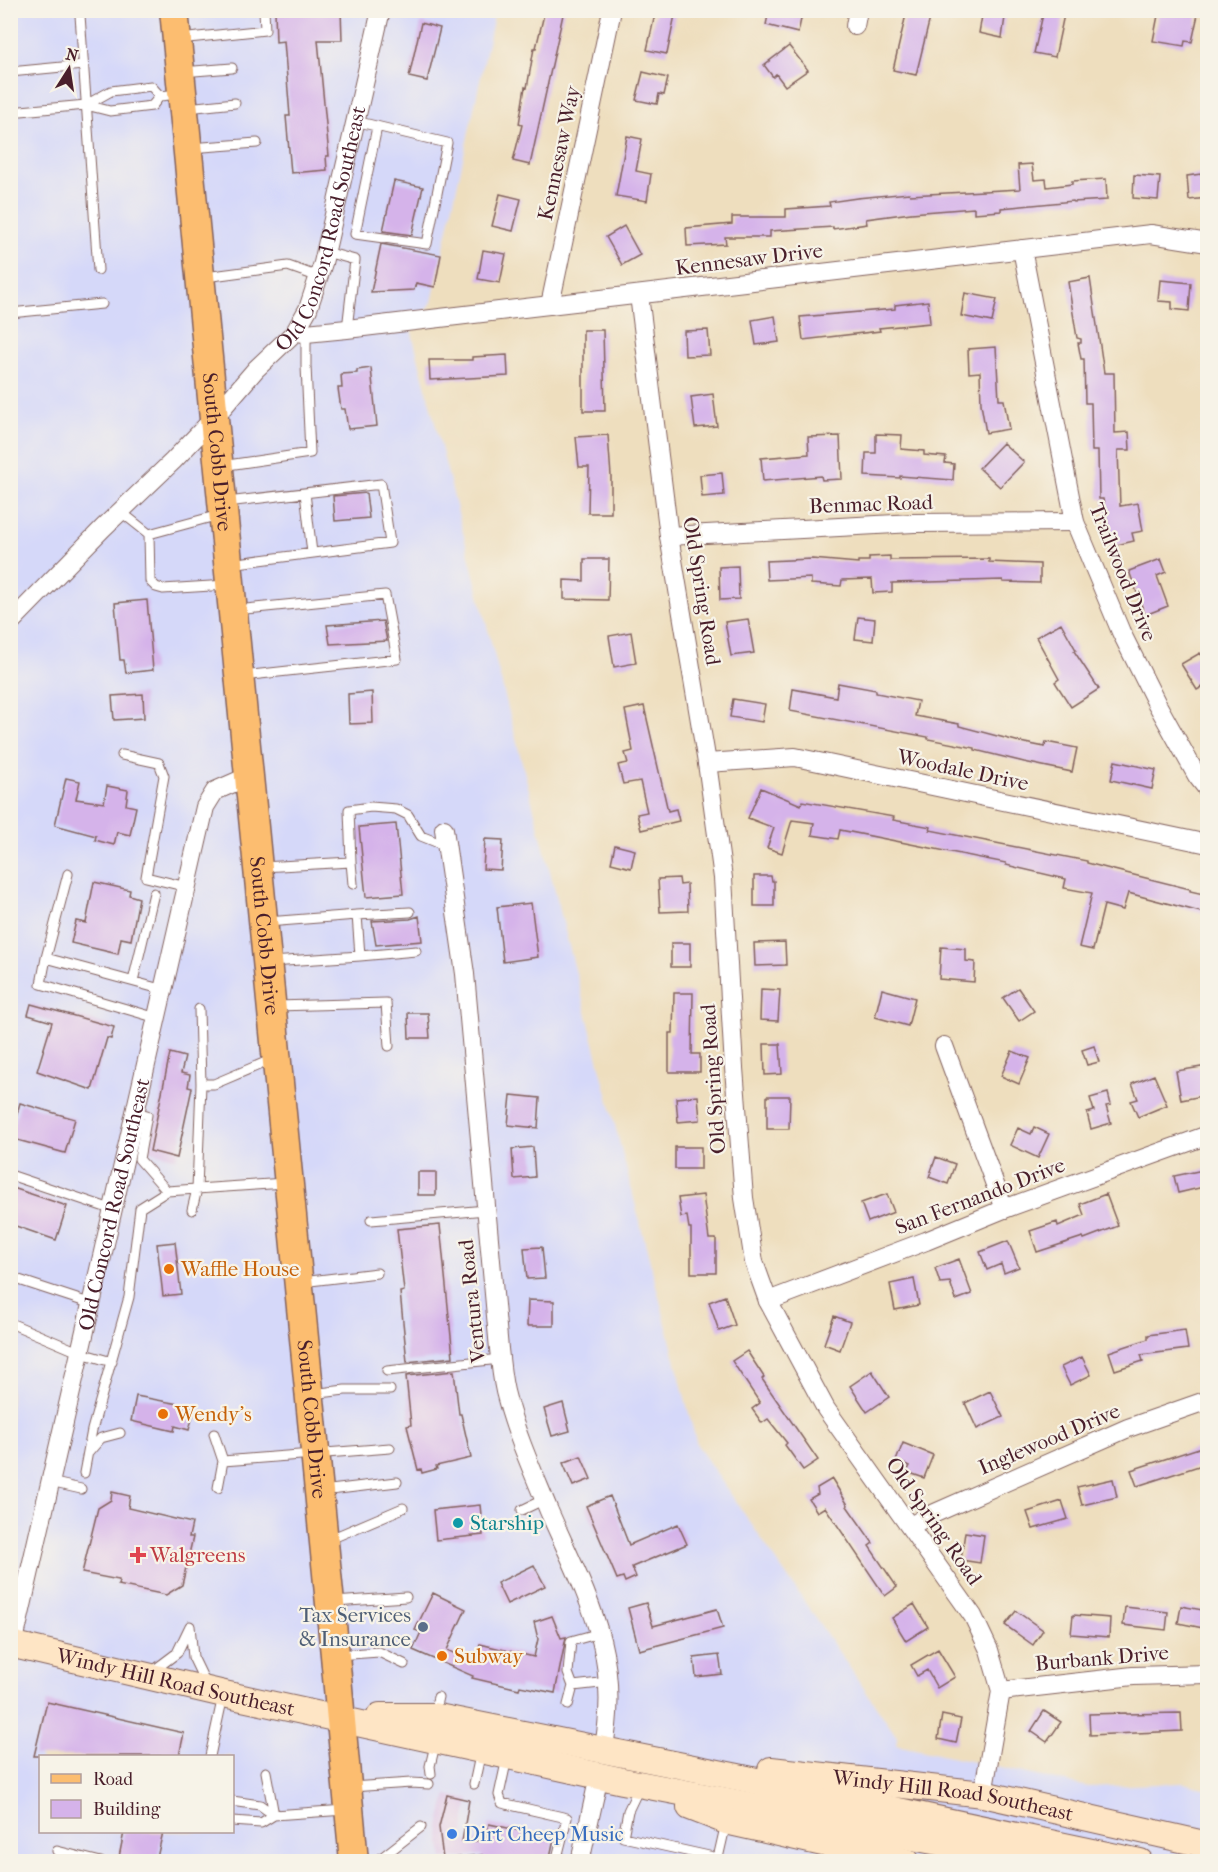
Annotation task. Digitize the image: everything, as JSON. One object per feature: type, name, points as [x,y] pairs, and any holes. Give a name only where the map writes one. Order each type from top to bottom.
[{"type":"main road","name":"South Cobb Drive","points":[[174,10],[176,92],[187,148],[354,1862]]},
{"type":"main road","name":"Windy Hill Road Southeast","points":[[11,1649],[341,1718],[380,1716],[436,1718],[616,1774],[726,1821],[907,1862]]},
{"type":"main road","name":"Windy Hill Road Southeast","points":[[436,1718],[481,1750],[616,1774],[1042,1862]]},
{"type":"main road","name":"Windy Hill Road Southeast","points":[[616,1774],[696,1769],[783,1771],[984,1794],[1208,1845]]},
{"type":"main road","name":"Windy Hill Road Southeast","points":[[696,1769],[1140,1862]]},
{"type":"street","name":"Old Concord Road Southeast","points":[[10,623],[213,419],[256,369],[301,332],[326,252],[381,10]]},
{"type":"street","name":"Kennesaw Way","points":[[550,305],[612,10]]},
{"type":"street","name":"Kennesaw Drive","points":[[301,332],[347,329],[1151,234],[1208,243]]},
{"type":"street","name":"Trailwood Drive","points":[[1022,249],[1075,522],[1121,632],[1157,704],[1197,776],[1208,790]]},
{"type":"street","name":"Old Spring Road","points":[[639,295],[669,536],[707,763],[723,878],[744,1198],[754,1262],[768,1301],[826,1409],[973,1616],[989,1650],[1001,1691],[984,1794]]},
{"type":"street","name":"Benmac Road","points":[[669,536],[914,523],[1075,522]]},
{"type":"street","name":"Woodale Drive","points":[[707,763],[795,757],[1208,844]]},
{"type":"street","name":"Old Concord Road Southeast","points":[[11,1649],[114,1210],[205,807],[215,791],[248,777]]},
{"type":"street","name":"Ventura Road","points":[[445,838],[465,974],[500,1359],[506,1398],[523,1448],[591,1604],[606,1656],[609,1713],[616,1774],[580,1862]]},
{"type":"street","points":[[944,1046],[1004,1209]]},
{"type":"street","name":"San Fernando Drive","points":[[768,1301],[1004,1209],[1208,1135]]},
{"type":"street","name":"Inglewood Drive","points":[[911,1526],[926,1517],[1128,1428],[1208,1400]]},
{"type":"street","name":"Burbank Drive","points":[[1001,1691],[1133,1676],[1208,1674]]},
{"type":"lane","points":[[176,39],[265,30],[264,10]]},
{"type":"lane","points":[[80,15],[98,270]]},
{"type":"lane","points":[[10,72],[83,65]]},
{"type":"lane","points":[[10,112],[86,105],[110,111],[152,106],[176,92],[232,68]]},
{"type":"lane","points":[[86,105],[111,91],[151,86],[235,103]]},
{"type":"lane","points":[[356,121],[377,126],[447,143],[427,244],[355,234],[377,126]]},
{"type":"lane","points":[[187,148],[257,143]]},
{"type":"lane","points":[[326,252],[355,260],[347,329]]},
{"type":"lane","points":[[200,278],[288,266],[319,277]]},
{"type":"lane","points":[[10,313],[102,304]]},
{"type":"lane","points":[[218,467],[310,453],[306,366],[301,332]]},
{"type":"lane","points":[[149,534],[222,508],[305,493],[381,484],[390,543],[312,553],[230,587]]},
{"type":"lane","points":[[305,493],[312,553]]},
{"type":"lane","points":[[120,511],[149,534]]},
{"type":"lane","points":[[149,534],[150,581],[163,590],[230,587],[385,595],[397,659],[238,677]]},
{"type":"lane","points":[[122,755],[159,763],[163,770],[164,776],[146,877],[187,887]]},
{"type":"lane","points":[[352,884],[350,810],[371,807],[396,809],[408,815],[421,836],[445,838]]},
{"type":"lane","points":[[256,867],[351,862]]},
{"type":"lane","points":[[68,874],[40,984],[157,1018]]},
{"type":"lane","points":[[133,981],[154,893]]},
{"type":"lane","points":[[262,922],[410,912]]},
{"type":"lane","points":[[357,915],[360,956]]},
{"type":"lane","points":[[266,963],[416,951]]},
{"type":"lane","points":[[46,958],[164,990]]},
{"type":"lane","points":[[270,1006],[386,1003],[389,1046]]},
{"type":"lane","points":[[192,1210],[197,1189],[201,1084],[199,1009]]},
{"type":"lane","points":[[201,1084],[214,1084],[276,1058]]},
{"type":"lane","points":[[136,1112],[147,1115],[139,1159],[167,1191]]},
{"type":"lane","points":[[10,1175],[114,1210]]},
{"type":"lane","points":[[84,1473],[92,1430],[129,1297],[140,1208],[167,1191],[288,1183]]},
{"type":"lane","points":[[371,1220],[486,1210]]},
{"type":"lane","points":[[298,1282],[377,1274]]},
{"type":"lane","points":[[10,1277],[92,1304]]},
{"type":"lane","points":[[10,1323],[81,1353],[112,1362]]},
{"type":"lane","points":[[387,1371],[500,1359]]},
{"type":"lane","points":[[309,1395],[345,1390],[390,1390]]},
{"type":"lane","points":[[89,1452],[100,1438],[120,1433]]},
{"type":"lane","points":[[214,1434],[223,1461],[218,1488]]},
{"type":"lane","points":[[223,1461],[390,1448]]},
{"type":"lane","points":[[50,1482],[81,1489]]},
{"type":"lane","points":[[319,1492],[398,1482]]},
{"type":"lane","points":[[522,1510],[545,1499]]},
{"type":"lane","points":[[324,1542],[403,1508]]},
{"type":"lane","points":[[330,1602],[406,1598]]},
{"type":"lane","points":[[145,1676],[162,1666],[177,1653],[190,1626],[193,1657],[205,1684],[217,1692],[210,1755]]},
{"type":"lane","points":[[568,1705],[573,1686],[568,1673],[571,1641],[600,1633]]},
{"type":"lane","points":[[335,1655],[379,1652],[404,1664]]},
{"type":"lane","points":[[573,1686],[609,1682]]},
{"type":"lane","points":[[431,1774],[436,1718]]},
{"type":"lane","points":[[474,1784],[481,1750]]},
{"type":"lane","points":[[507,1755],[499,1795],[502,1803],[567,1818],[556,1862]]},
{"type":"lane","points":[[266,1772],[274,1815]]},
{"type":"lane","points":[[616,1774],[628,1811],[623,1837],[718,1858],[726,1821]]},
{"type":"lane","points":[[234,1821],[261,1823],[274,1815],[411,1783],[429,1784]]},
{"type":"lane","points":[[234,1801],[260,1805],[274,1815]]},
{"type":"lane","points":[[376,1862],[421,1827]]},
{"type":"lane","points":[[57,1851],[101,1862]]},
{"type":"shaded area","points":[[11,11],[495,11],[432,302],[411,330],[697,1445],[897,1737],[896,1745],[1088,1787],[1183,1783],[1207,1789],[1207,1861],[11,1862]]},
{"type":"building","points":[[275,10],[341,10],[342,40],[318,40],[329,156],[326,156],[327,170],[291,173],[286,116],[290,116],[284,41],[276,42]]},
{"type":"building","points":[[545,10],[564,10],[530,165],[513,161],[522,125],[519,124],[525,87],[527,88],[534,48],[536,48]]},
{"type":"building","points":[[656,10],[676,10],[667,54],[647,50]]},
{"type":"building","points":[[769,10],[803,10],[798,33],[766,25]]},
{"type":"building","points":[[907,10],[932,10],[916,75],[893,70]]},
{"type":"building","points":[[983,10],[1006,10],[1002,38],[979,33]]},
{"type":"building","points":[[1044,10],[1065,10],[1055,57],[1034,53]]},
{"type":"building","points":[[1159,10],[1183,14],[1184,10],[1199,10],[1192,42],[1185,41],[1184,46],[1153,41]]},
{"type":"building","points":[[421,23],[440,28],[427,81],[409,77]]},
{"type":"building","points":[[789,46],[808,70],[785,86],[776,74],[773,77],[764,65]]},
{"type":"building","points":[[643,72],[668,78],[664,95],[659,94],[657,104],[636,100]]},
{"type":"building","points":[[627,136],[642,139],[636,171],[651,174],[647,201],[616,196]]},
{"type":"building","points":[[1032,164],[1034,180],[1046,179],[1047,187],[1072,184],[1072,181],[1106,179],[1107,200],[1001,208],[1001,211],[974,213],[974,208],[911,213],[866,219],[867,224],[833,229],[833,227],[770,231],[770,237],[725,237],[726,244],[687,246],[686,228],[732,224],[732,217],[786,217],[786,209],[830,206],[829,202],[857,198],[909,193],[910,195],[1020,189],[1018,165]]},
{"type":"building","points":[[1208,173],[1208,198],[1189,200],[1187,176]]},
{"type":"building","points":[[1134,175],[1160,177],[1158,200],[1133,198]]},
{"type":"building","points":[[394,181],[423,187],[412,235],[383,231]]},
{"type":"building","points":[[500,194],[521,199],[513,231],[492,226]]},
{"type":"building","points":[[624,226],[640,255],[622,265],[606,237]]},
{"type":"building","points":[[381,244],[441,255],[435,287],[416,283],[414,290],[371,292]]},
{"type":"building","points":[[483,250],[506,254],[500,283],[478,279]]},
{"type":"building","points":[[1090,278],[1104,373],[1114,373],[1115,433],[1129,432],[1130,450],[1118,450],[1120,506],[1138,503],[1143,531],[1132,533],[1134,541],[1112,546],[1103,499],[1099,499],[1098,451],[1092,451],[1091,403],[1085,403],[1084,359],[1081,359],[1078,343],[1081,343],[1081,339],[1077,338],[1068,282]]},
{"type":"building","points":[[1160,280],[1191,283],[1189,311],[1172,309],[1172,302],[1158,301]]},
{"type":"building","points":[[965,293],[997,299],[992,322],[961,316]]},
{"type":"building","points":[[928,301],[930,323],[879,328],[880,331],[803,340],[800,317],[895,309],[895,305]]},
{"type":"building","points":[[775,316],[779,342],[756,345],[752,320]]},
{"type":"building","points":[[583,330],[603,330],[605,411],[583,411]]},
{"type":"building","points":[[708,330],[710,355],[685,356],[684,331]]},
{"type":"building","points":[[996,347],[999,400],[1004,400],[1009,429],[986,433],[981,404],[980,372],[969,373],[968,349]]},
{"type":"building","points":[[507,355],[508,376],[430,380],[429,360],[472,360],[472,357]]},
{"type":"building","points":[[371,368],[377,426],[348,429],[345,409],[341,409],[338,388],[342,388],[341,374],[357,373],[357,370]]},
{"type":"building","points":[[713,394],[717,426],[695,428],[691,397]]},
{"type":"building","points":[[876,434],[902,435],[901,449],[924,451],[924,455],[946,457],[945,463],[954,464],[953,480],[865,476],[866,453],[876,453]]},
{"type":"building","points":[[608,435],[611,513],[588,513],[589,467],[579,467],[576,437]]},
{"type":"building","points":[[840,436],[842,479],[822,480],[821,476],[763,481],[761,458],[809,454],[808,437]]},
{"type":"building","points":[[1003,443],[1024,462],[1000,487],[979,468]]},
{"type":"building","points":[[722,473],[724,495],[702,497],[700,475]]},
{"type":"building","points":[[366,493],[369,518],[335,521],[333,496]]},
{"type":"building","points":[[890,556],[890,560],[989,559],[989,562],[1040,564],[1040,583],[1003,582],[1003,580],[892,583],[892,592],[873,593],[872,579],[842,580],[841,586],[811,584],[811,578],[767,580],[766,561],[812,559],[858,563],[858,561],[869,561],[869,557]]},
{"type":"building","points":[[584,559],[609,559],[608,600],[564,599],[564,580],[584,581]]},
{"type":"building","points":[[1161,559],[1166,572],[1157,576],[1168,606],[1145,615],[1129,571]]},
{"type":"building","points":[[738,566],[739,599],[720,600],[719,567]]},
{"type":"building","points":[[147,600],[153,670],[126,673],[124,660],[120,660],[115,603]]},
{"type":"building","points":[[858,617],[875,619],[873,641],[855,639]]},
{"type":"building","points":[[748,619],[754,653],[731,656],[725,622]]},
{"type":"building","points":[[383,621],[387,641],[330,644],[327,625]]},
{"type":"building","points":[[1061,623],[1076,650],[1074,651],[1099,689],[1071,707],[1055,682],[1059,679],[1036,637]]},
{"type":"building","points":[[631,632],[636,663],[614,667],[609,636]]},
{"type":"building","points":[[1200,653],[1208,665],[1208,684],[1197,690],[1181,664]]},
{"type":"building","points":[[838,683],[918,701],[915,716],[959,724],[959,726],[1045,747],[1046,742],[1077,748],[1072,772],[928,739],[928,737],[790,711],[793,689],[836,697]]},
{"type":"building","points":[[372,692],[373,723],[349,724],[348,694]]},
{"type":"building","points":[[143,694],[144,718],[114,720],[112,696]]},
{"type":"building","points":[[733,699],[765,704],[762,722],[730,717]]},
{"type":"building","points":[[644,706],[668,811],[676,809],[679,821],[641,830],[637,814],[647,812],[640,781],[623,784],[618,765],[628,763],[625,753],[633,751],[625,710]]},
{"type":"building","points":[[1115,761],[1156,770],[1152,789],[1111,780]]},
{"type":"building","points":[[66,778],[80,781],[76,799],[104,803],[107,786],[128,790],[126,805],[136,807],[130,835],[117,832],[114,845],[95,840],[96,836],[55,825]]},
{"type":"building","points":[[761,788],[801,805],[802,801],[894,817],[893,820],[931,827],[930,830],[1087,861],[1087,863],[1190,889],[1190,891],[1208,895],[1208,914],[1128,893],[1123,910],[1104,905],[1093,950],[1079,947],[1092,893],[1064,888],[1066,879],[1006,865],[1006,863],[840,830],[838,839],[812,835],[814,823],[792,820],[782,853],[767,848],[774,828],[748,818]]},
{"type":"building","points":[[396,824],[403,894],[366,897],[359,827]]},
{"type":"building","points":[[485,839],[503,840],[501,870],[483,869]]},
{"type":"building","points":[[615,845],[635,850],[631,868],[611,863]]},
{"type":"building","points":[[754,876],[771,876],[774,881],[774,906],[754,906]]},
{"type":"building","points":[[679,878],[680,885],[687,884],[688,911],[660,912],[658,879]]},
{"type":"building","points":[[94,882],[130,890],[129,895],[139,898],[131,940],[121,938],[118,954],[71,943],[76,921],[86,923]]},
{"type":"building","points":[[531,903],[538,957],[503,962],[497,907]]},
{"type":"building","points":[[419,916],[422,941],[376,945],[372,921],[410,919]]},
{"type":"building","points":[[785,942],[786,965],[755,966],[754,943]]},
{"type":"building","points":[[671,943],[690,943],[690,967],[671,967]]},
{"type":"building","points":[[941,947],[966,949],[966,961],[975,962],[974,982],[939,979]]},
{"type":"building","points":[[1018,988],[1034,1011],[1019,1021],[1003,998]]},
{"type":"building","points":[[761,989],[780,990],[778,1021],[760,1020]]},
{"type":"building","points":[[882,989],[915,998],[908,1026],[875,1017]]},
{"type":"building","points":[[674,993],[693,993],[692,1054],[700,1054],[700,1072],[669,1072],[669,1033],[673,1033]]},
{"type":"building","points":[[31,1004],[114,1027],[111,1039],[107,1038],[92,1090],[37,1071],[52,1022],[28,1015]]},
{"type":"building","points":[[408,1013],[428,1013],[430,1038],[409,1038]]},
{"type":"building","points":[[764,1044],[780,1044],[782,1074],[765,1075]]},
{"type":"building","points":[[1094,1046],[1099,1062],[1087,1065],[1082,1050]]},
{"type":"building","points":[[1012,1051],[1030,1058],[1019,1084],[1001,1076]]},
{"type":"building","points":[[170,1053],[185,1057],[181,1073],[190,1075],[188,1087],[192,1088],[177,1158],[150,1151]]},
{"type":"building","points":[[1208,1066],[1208,1095],[1181,1100],[1176,1071]]},
{"type":"building","points":[[1154,1075],[1167,1105],[1138,1117],[1131,1101],[1138,1099],[1132,1084]]},
{"type":"building","points":[[1108,1093],[1111,1105],[1106,1106],[1111,1123],[1091,1129],[1087,1113],[1094,1111],[1090,1098]]},
{"type":"building","points":[[511,1095],[540,1098],[538,1128],[508,1125]]},
{"type":"building","points":[[698,1096],[700,1120],[678,1122],[676,1098]]},
{"type":"building","points":[[767,1096],[790,1096],[789,1129],[767,1129]]},
{"type":"building","points":[[20,1103],[75,1119],[65,1153],[10,1138]]},
{"type":"building","points":[[1034,1127],[1049,1134],[1038,1158],[1010,1145],[1018,1128],[1031,1134]]},
{"type":"building","points":[[533,1147],[535,1177],[514,1179],[512,1149]]},
{"type":"building","points":[[675,1147],[701,1147],[701,1169],[675,1169]]},
{"type":"building","points":[[936,1157],[955,1164],[948,1184],[929,1177]]},
{"type":"building","points":[[1208,1169],[1208,1186],[1178,1193],[1174,1176]]},
{"type":"building","points":[[418,1172],[436,1172],[436,1195],[418,1195]]},
{"type":"building","points":[[10,1187],[67,1206],[56,1240],[10,1224]]},
{"type":"building","points":[[887,1194],[894,1212],[868,1222],[861,1203]]},
{"type":"building","points":[[1106,1194],[1118,1226],[1084,1239],[1083,1237],[1037,1252],[1030,1231],[1057,1222],[1058,1226],[1084,1215],[1080,1204]]},
{"type":"building","points":[[703,1195],[709,1239],[716,1239],[716,1273],[691,1273],[691,1228],[689,1228],[687,1216],[681,1217],[678,1198]]},
{"type":"building","points":[[440,1225],[453,1357],[407,1362],[400,1292],[404,1291],[397,1229]]},
{"type":"building","points":[[1008,1241],[1019,1267],[1004,1273],[1001,1264],[987,1270],[980,1252]]},
{"type":"building","name":"Waffle House","points":[[175,1242],[181,1294],[163,1296],[157,1244]]},
{"type":"building","points":[[542,1247],[545,1278],[527,1279],[524,1248]]},
{"type":"building","points":[[959,1259],[972,1294],[956,1300],[950,1282],[940,1283],[935,1268]]},
{"type":"building","points":[[914,1279],[919,1305],[895,1310],[890,1284]]},
{"type":"building","points":[[725,1296],[735,1325],[719,1331],[709,1302]]},
{"type":"building","points":[[528,1300],[554,1301],[554,1326],[527,1326]]},
{"type":"building","points":[[834,1316],[850,1322],[840,1350],[824,1344]]},
{"type":"building","points":[[1185,1330],[1188,1349],[1141,1355],[1143,1361],[1115,1370],[1109,1352],[1148,1339],[1148,1335]]},
{"type":"building","points":[[747,1351],[764,1377],[762,1379],[818,1460],[803,1470],[785,1445],[787,1443],[768,1419],[762,1423],[752,1409],[760,1403],[732,1361]]},
{"type":"building","points":[[1082,1357],[1091,1375],[1070,1385],[1061,1367]]},
{"type":"building","points":[[454,1371],[459,1414],[461,1414],[471,1458],[436,1466],[437,1469],[422,1473],[421,1469],[418,1470],[407,1426],[411,1425],[406,1376]]},
{"type":"building","points":[[872,1371],[889,1397],[867,1412],[850,1386]]},
{"type":"building","points":[[990,1391],[1003,1417],[977,1429],[965,1403]]},
{"type":"building","name":"Wendy's","points":[[136,1396],[195,1407],[189,1430],[175,1426],[174,1431],[131,1421]]},
{"type":"building","points":[[563,1403],[570,1431],[552,1436],[544,1409]]},
{"type":"building","points":[[903,1443],[933,1455],[924,1478],[907,1472],[910,1466],[896,1461]]},
{"type":"building","points":[[1208,1445],[1208,1463],[1137,1486],[1131,1470]]},
{"type":"building","points":[[581,1456],[591,1479],[573,1486],[563,1463]]},
{"type":"building","points":[[832,1479],[847,1506],[873,1543],[869,1546],[897,1587],[885,1596],[825,1507],[817,1512],[809,1499],[818,1494],[817,1488]]},
{"type":"building","points":[[1113,1479],[1117,1497],[1082,1505],[1077,1487]]},
{"type":"building","name":"Walgreens","points":[[112,1492],[130,1496],[128,1508],[192,1523],[189,1537],[193,1537],[182,1585],[166,1595],[118,1585],[119,1580],[82,1573],[98,1508],[111,1500]]},
{"type":"building","points":[[610,1496],[629,1545],[678,1524],[687,1544],[632,1567],[636,1577],[625,1582],[623,1577],[617,1579],[586,1506]]},
{"type":"building","points":[[1062,1501],[1068,1519],[1033,1529],[1027,1512]]},
{"type":"building","name":"Starship","points":[[480,1505],[483,1535],[436,1540],[433,1510]]},
{"type":"building","points":[[965,1532],[984,1535],[980,1563],[961,1560]]},
{"type":"building","points":[[534,1565],[545,1586],[507,1604],[497,1583]]},
{"type":"building","points":[[433,1593],[466,1609],[447,1650],[476,1664],[480,1644],[534,1657],[538,1639],[534,1622],[552,1616],[561,1638],[566,1637],[555,1693],[520,1686],[519,1689],[472,1678],[473,1676],[413,1650],[421,1632],[415,1630]]},
{"type":"building","points":[[646,1603],[653,1626],[717,1609],[723,1628],[639,1650],[628,1608]]},
{"type":"building","points":[[914,1604],[928,1627],[906,1641],[892,1618]]},
{"type":"building","points":[[1181,1606],[1208,1611],[1208,1629],[1178,1623]]},
{"type":"building","points":[[1125,1607],[1168,1612],[1166,1630],[1123,1625]]},
{"type":"building","points":[[1016,1611],[1043,1630],[1033,1645],[1005,1625]]},
{"type":"building","points":[[1073,1615],[1110,1618],[1109,1637],[1071,1634]]},
{"type":"building","points":[[938,1649],[955,1677],[937,1688],[927,1670],[917,1676],[911,1665]]},
{"type":"building","points":[[719,1655],[722,1674],[696,1677],[694,1658]]},
{"type":"building","points":[[47,1702],[184,1733],[179,1755],[34,1756]]},
{"type":"building","points":[[1044,1711],[1061,1722],[1047,1742],[1031,1731]]},
{"type":"building","points":[[1181,1713],[1182,1731],[1090,1735],[1089,1714]]},
{"type":"building","points":[[942,1715],[961,1719],[956,1743],[938,1739]]},
{"type":"building","points":[[447,1795],[469,1800],[462,1842],[485,1840],[489,1824],[554,1838],[549,1862],[481,1862],[482,1855],[443,1859],[439,1827]]},
{"type":"building","points":[[124,1833],[163,1833],[156,1862],[140,1862],[119,1857]]},
{"type":"place","name":"Waffle House","points":[[169,1269]]},
{"type":"place","name":"Wendy's","points":[[163,1414]]},
{"type":"place","name":"Starship","points":[[458,1523]]},
{"type":"place","name":"Walgreens","points":[[138,1555]]},
{"type":"place","name":"Tax Services & Insurance","points":[[423,1627]]},
{"type":"place","name":"Subway","points":[[442,1656]]},
{"type":"place","name":"Dirt Cheep Music","points":[[452,1834]]}]
